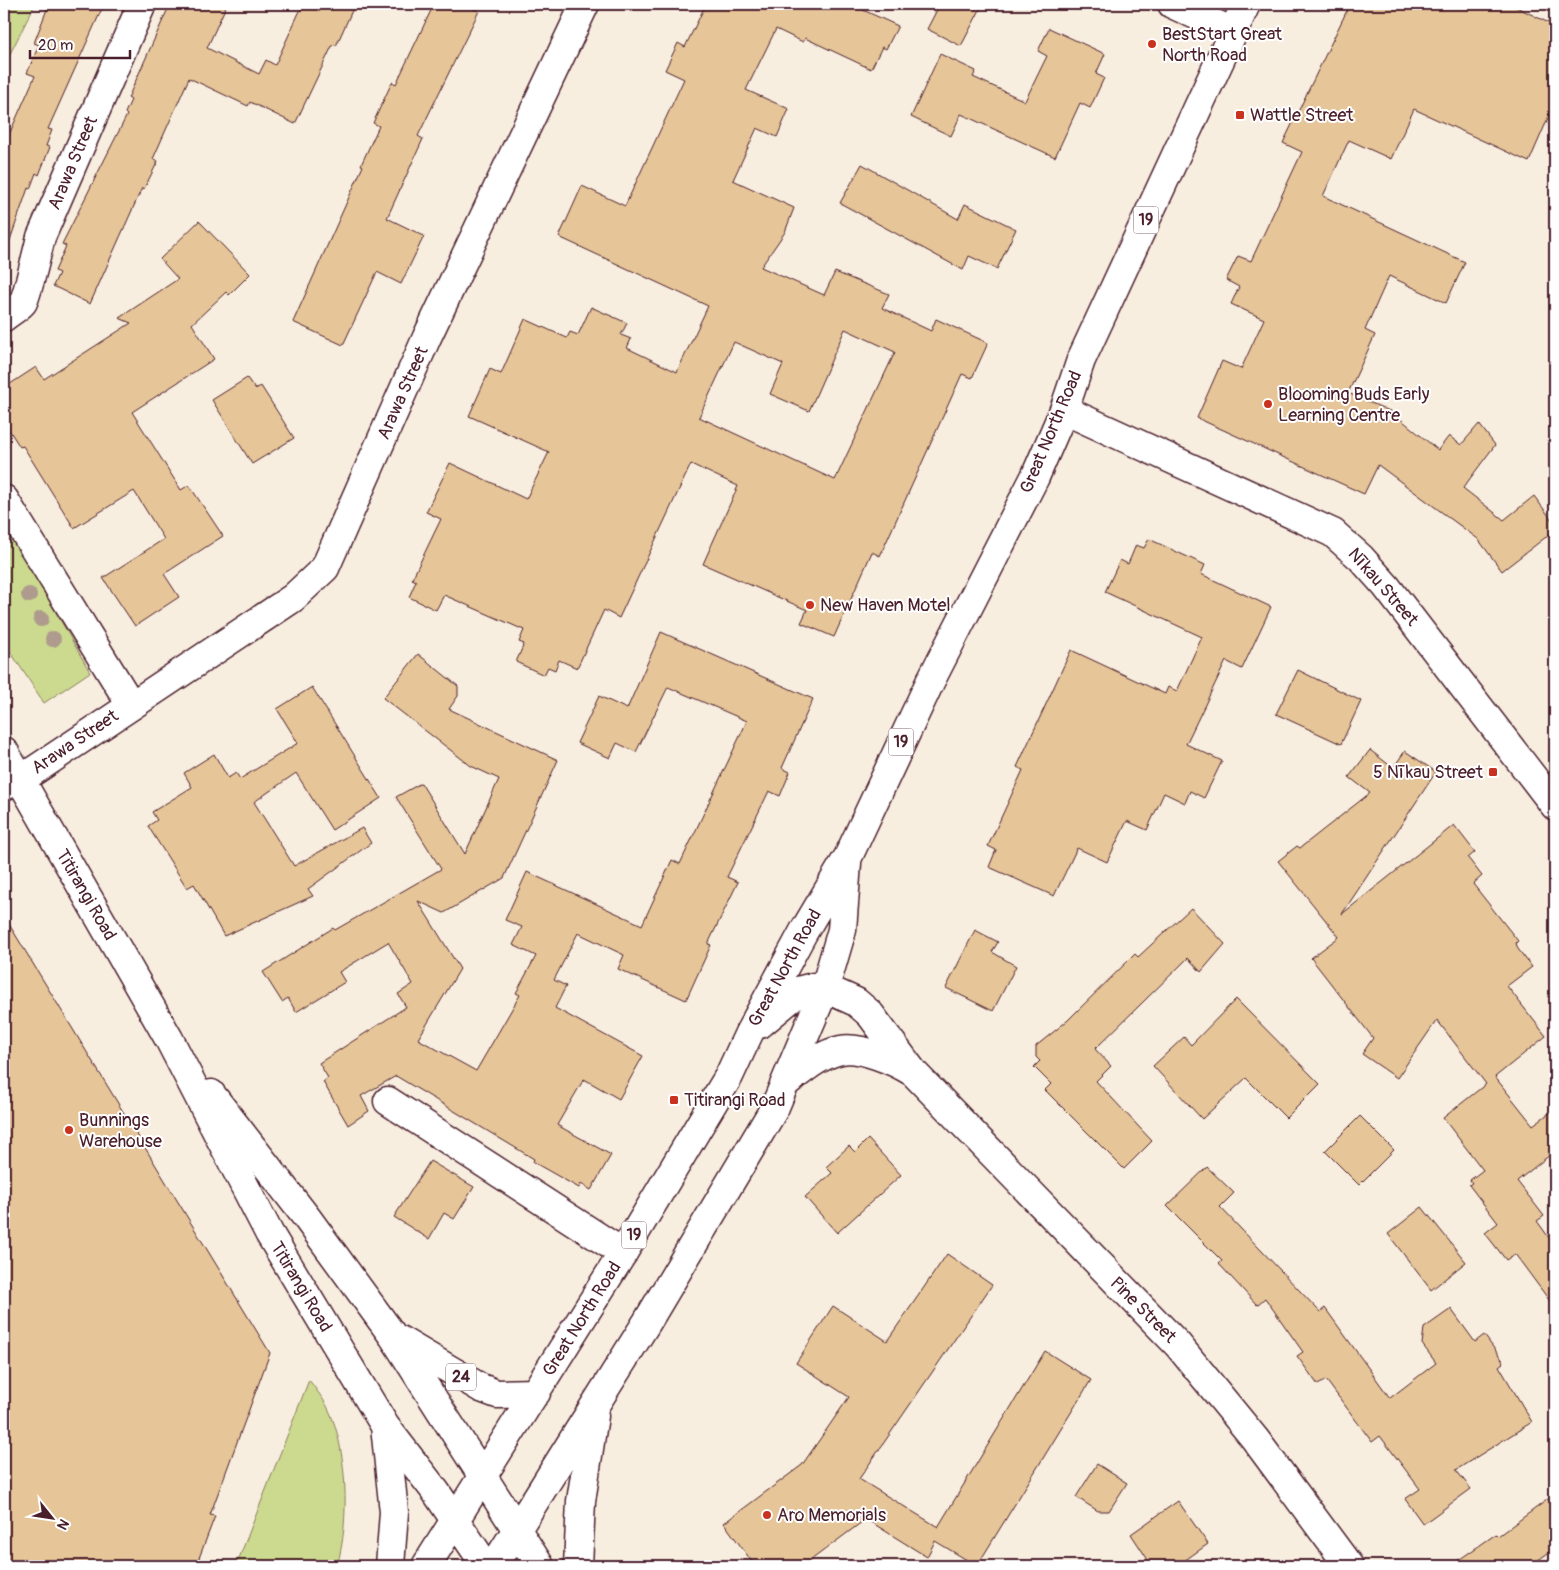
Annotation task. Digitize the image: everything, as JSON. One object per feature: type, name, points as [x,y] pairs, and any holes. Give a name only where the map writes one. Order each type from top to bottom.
[{"type":"main road","name":"Arawa Street","points":[[4,316],[22,304],[27,296],[31,271],[42,237],[142,4]]},
{"type":"main road","name":"Arawa Street","points":[[12,783],[292,598],[325,568],[427,337],[584,4]]},
{"type":"main road","points":[[1172,4],[1233,32]]},
{"type":"main road","name":"Great North Road","points":[[426,1566],[456,1522],[623,1253],[729,1076],[749,1033],[848,857],[930,682],[1035,477],[1064,410],[1081,360],[1246,4]]},
{"type":"main road","name":"Nīkau Street","points":[[1064,410],[1333,533],[1361,558],[1386,586],[1555,806]]},
{"type":"main road","name":"Arawa Street","points":[[4,499],[131,705]]},
{"type":"main road","name":"Titirangi Road","points":[[4,751],[12,783],[168,1039],[269,1233],[385,1426],[486,1566]]},
{"type":"main road","name":"Great North Road","points":[[494,1566],[596,1404],[774,1109],[788,1081],[825,988],[842,930],[848,857]]},
{"type":"main road","points":[[749,1033],[801,990],[825,988]]},
{"type":"main road","name":"Pine Street","points":[[825,988],[856,1002],[870,1014],[914,1073],[1178,1345],[1256,1439],[1349,1566]]},
{"type":"main road","name":"Titirangi Road","points":[[168,1039],[307,1218],[392,1336],[540,1566]]},
{"type":"main road","name":"Pine Street","points":[[788,1081],[820,1058],[843,1049],[893,1060],[914,1073]]},
{"type":"main road","points":[[388,1101],[623,1253]]},
{"type":"main road","name":"24","points":[[392,1336],[481,1388],[497,1394],[536,1393]]},
{"type":"main road","points":[[578,1566],[581,1501],[596,1404]]},
{"type":"main road","points":[[385,1426],[394,1512],[390,1566]]},
{"type":"green space","points":[[4,4],[35,4],[4,66]]},
{"type":"green space","points":[[4,521],[90,672],[44,703],[4,642]]},
{"type":"green space","points":[[309,1380],[327,1406],[334,1423],[343,1463],[345,1485],[344,1528],[337,1566],[236,1566]]},
{"type":"building","points":[[49,4],[104,4],[48,129],[52,130],[46,146],[50,147],[39,175],[36,173],[30,189],[28,188],[8,246],[4,246],[4,146],[35,76],[27,73],[39,45],[34,43]]},
{"type":"building","points":[[170,4],[227,4],[207,48],[259,74],[266,60],[275,65],[303,4],[355,4],[336,46],[333,44],[295,124],[250,102],[248,106],[189,78],[153,159],[158,161],[144,189],[142,188],[90,304],[53,286],[59,273],[55,271],[66,246],[62,244],[127,115],[125,113],[131,100],[128,98]]},
{"type":"building","points":[[434,4],[464,4],[479,11],[418,136],[423,139],[387,218],[424,236],[401,284],[377,272],[343,345],[293,322],[363,166],[361,165],[379,126],[373,123],[392,82],[396,84]]},
{"type":"building","points":[[706,4],[850,4],[898,26],[886,49],[882,47],[871,69],[805,38],[803,42],[776,29],[746,90],[789,109],[777,137],[757,128],[733,180],[794,208],[785,232],[761,267],[824,295],[835,272],[889,294],[882,308],[931,331],[936,319],[988,343],[972,378],[962,374],[880,556],[872,552],[834,637],[801,623],[807,610],[703,564],[738,486],[691,464],[619,618],[604,610],[577,668],[559,660],[555,670],[548,667],[544,675],[516,662],[524,644],[519,642],[524,630],[444,595],[436,610],[409,597],[416,581],[412,579],[441,519],[426,512],[450,463],[526,499],[549,452],[469,416],[490,369],[501,374],[525,319],[567,338],[570,332],[578,335],[591,307],[627,323],[621,335],[631,339],[627,348],[677,372],[708,306],[559,237],[582,186],[625,206],[684,79],[665,70],[678,43],[685,47]],"holes":[[[845,329],[895,352],[835,480],[699,417],[734,342],[783,364],[770,394],[809,411]]]},
{"type":"building","points":[[940,4],[983,4],[961,46],[927,29]]},
{"type":"building","points":[[1350,4],[1510,4],[1555,26],[1555,102],[1529,162],[1414,109],[1391,159],[1349,140],[1323,196],[1465,262],[1446,303],[1389,276],[1365,330],[1375,335],[1348,393],[1392,412],[1438,450],[1449,436],[1461,445],[1479,424],[1495,445],[1463,488],[1504,520],[1534,496],[1555,524],[1555,530],[1502,571],[1478,539],[1378,465],[1364,494],[1197,418],[1222,361],[1241,369],[1264,319],[1231,304],[1239,287],[1226,280],[1238,256],[1251,261],[1302,152],[1283,143]]},
{"type":"building","points":[[1049,28],[1105,54],[1096,74],[1104,78],[1090,108],[1080,103],[1055,157],[961,114],[951,136],[911,117],[940,54],[976,71],[973,77],[1025,101],[1047,56],[1038,51]]},
{"type":"building","points":[[862,164],[958,219],[965,204],[1016,229],[997,269],[969,256],[963,270],[840,203]]},
{"type":"building","points":[[199,221],[250,274],[229,295],[226,292],[192,324],[214,359],[132,412],[181,490],[189,485],[223,536],[164,574],[179,597],[135,626],[103,578],[164,539],[134,491],[74,528],[23,446],[20,447],[4,422],[4,388],[36,367],[44,379],[131,323],[119,318],[178,279],[160,259]]},
{"type":"building","points":[[247,378],[255,389],[261,386],[294,438],[252,464],[212,400]]},
{"type":"building","points":[[1149,539],[1205,565],[1201,574],[1271,607],[1242,669],[1226,661],[1186,744],[1222,761],[1204,798],[1190,791],[1185,803],[1164,793],[1147,830],[1127,821],[1107,862],[1077,848],[1054,896],[989,867],[996,850],[988,846],[1023,770],[1017,767],[1071,650],[1165,694],[1168,687],[1177,691],[1202,637],[1105,592],[1120,560],[1128,564],[1136,545],[1144,548]]},
{"type":"building","points":[[661,632],[813,699],[782,768],[790,772],[780,796],[769,791],[727,877],[738,882],[708,944],[711,945],[686,1000],[618,969],[624,955],[578,933],[554,980],[566,986],[555,1008],[643,1056],[619,1099],[584,1079],[557,1125],[611,1155],[591,1190],[581,1184],[579,1188],[533,1162],[534,1159],[396,1076],[361,1096],[369,1111],[348,1125],[323,1082],[328,1078],[319,1063],[406,1007],[398,994],[413,984],[388,942],[339,972],[345,982],[296,1012],[288,998],[282,1002],[263,972],[333,928],[335,930],[441,869],[396,797],[421,783],[465,854],[499,779],[471,766],[383,698],[418,654],[458,686],[458,696],[449,709],[558,760],[504,878],[444,913],[418,901],[460,969],[418,1039],[476,1071],[520,995],[516,993],[536,956],[513,945],[522,927],[505,920],[527,872],[642,925],[672,860],[680,864],[747,721],[668,687],[636,752],[617,743],[610,758],[577,743],[599,696],[627,709]]},
{"type":"building","points":[[1298,670],[1361,701],[1341,744],[1276,714]]},
{"type":"building","points":[[312,687],[381,798],[332,830],[296,773],[254,802],[294,866],[362,828],[371,843],[308,889],[313,896],[224,936],[194,884],[187,888],[148,826],[157,820],[152,812],[192,787],[184,773],[214,754],[228,778],[236,773],[240,779],[298,743],[277,709]]},
{"type":"building","points":[[1370,750],[1393,768],[1405,751],[1436,772],[1342,914],[1454,825],[1475,852],[1468,858],[1482,876],[1473,884],[1518,941],[1516,943],[1518,949],[1532,967],[1507,986],[1546,1036],[1495,1077],[1533,1125],[1555,1109],[1555,1151],[1517,1181],[1544,1216],[1537,1221],[1555,1246],[1555,1308],[1515,1254],[1506,1260],[1485,1233],[1498,1223],[1469,1185],[1472,1183],[1470,1180],[1483,1170],[1443,1118],[1486,1084],[1437,1020],[1397,1078],[1362,1054],[1373,1038],[1311,958],[1339,937],[1278,861],[1297,846],[1300,848],[1370,793],[1349,777]]},
{"type":"building","points":[[1191,908],[1225,944],[1201,972],[1188,958],[1095,1049],[1111,1066],[1096,1081],[1152,1141],[1124,1169],[1045,1090],[1051,1084],[1034,1067],[1040,1061],[1036,1057],[1036,1046],[1067,1021],[1135,954],[1138,957]]},
{"type":"building","name":"Bunnings Warehouse","points":[[4,916],[270,1353],[210,1515],[215,1516],[196,1566],[4,1566]]},
{"type":"building","points":[[975,930],[998,942],[992,952],[1016,966],[993,1011],[946,988]]},
{"type":"building","points":[[1236,999],[1320,1084],[1286,1118],[1246,1078],[1202,1119],[1153,1066],[1184,1037],[1191,1045]]},
{"type":"building","points":[[1360,1116],[1394,1150],[1359,1185],[1325,1151]]},
{"type":"building","points":[[868,1139],[901,1175],[837,1233],[805,1197],[832,1173],[826,1167],[849,1146],[855,1152]]},
{"type":"building","points":[[430,1161],[474,1187],[454,1219],[444,1213],[429,1239],[394,1217]]},
{"type":"building","points":[[1207,1167],[1234,1193],[1220,1207],[1320,1312],[1325,1308],[1390,1398],[1436,1363],[1422,1344],[1424,1328],[1451,1309],[1475,1342],[1484,1335],[1504,1362],[1499,1366],[1532,1422],[1456,1470],[1471,1489],[1423,1524],[1405,1499],[1420,1489],[1380,1436],[1372,1442],[1326,1380],[1318,1385],[1297,1356],[1303,1352],[1265,1298],[1257,1305],[1219,1264],[1222,1261],[1167,1206]]},
{"type":"building","points":[[1422,1207],[1466,1262],[1431,1290],[1388,1234]]},
{"type":"building","points":[[947,1254],[992,1285],[859,1479],[938,1527],[1045,1351],[1091,1380],[977,1566],[935,1541],[927,1557],[866,1519],[803,1566],[755,1566],[724,1523],[802,1465],[849,1397],[796,1363],[833,1306],[887,1341]]},
{"type":"building","points":[[1097,1464],[1127,1483],[1109,1511],[1098,1511],[1076,1497]]},
{"type":"building","points":[[1555,1494],[1555,1548],[1530,1566],[1450,1566],[1496,1534],[1498,1536]]},
{"type":"building","points":[[1178,1501],[1208,1544],[1177,1566],[1152,1566],[1131,1534]]},
{"type":"place","name":"BestStart Great North Road","points":[[1152,44]]},
{"type":"place","name":"Wattle Street","points":[[1240,115]]},
{"type":"place","name":"Blooming Buds Early Learning Centre","points":[[1268,404]]},
{"type":"place","name":"New Haven Motel","points":[[810,605]]},
{"type":"place","name":"5 Nīkau Street","points":[[1493,772]]},
{"type":"place","name":"Titirangi Road","points":[[674,1100]]},
{"type":"place","name":"Bunnings Warehouse","points":[[69,1130]]},
{"type":"place","name":"Aro Memorials","points":[[767,1515]]}]
